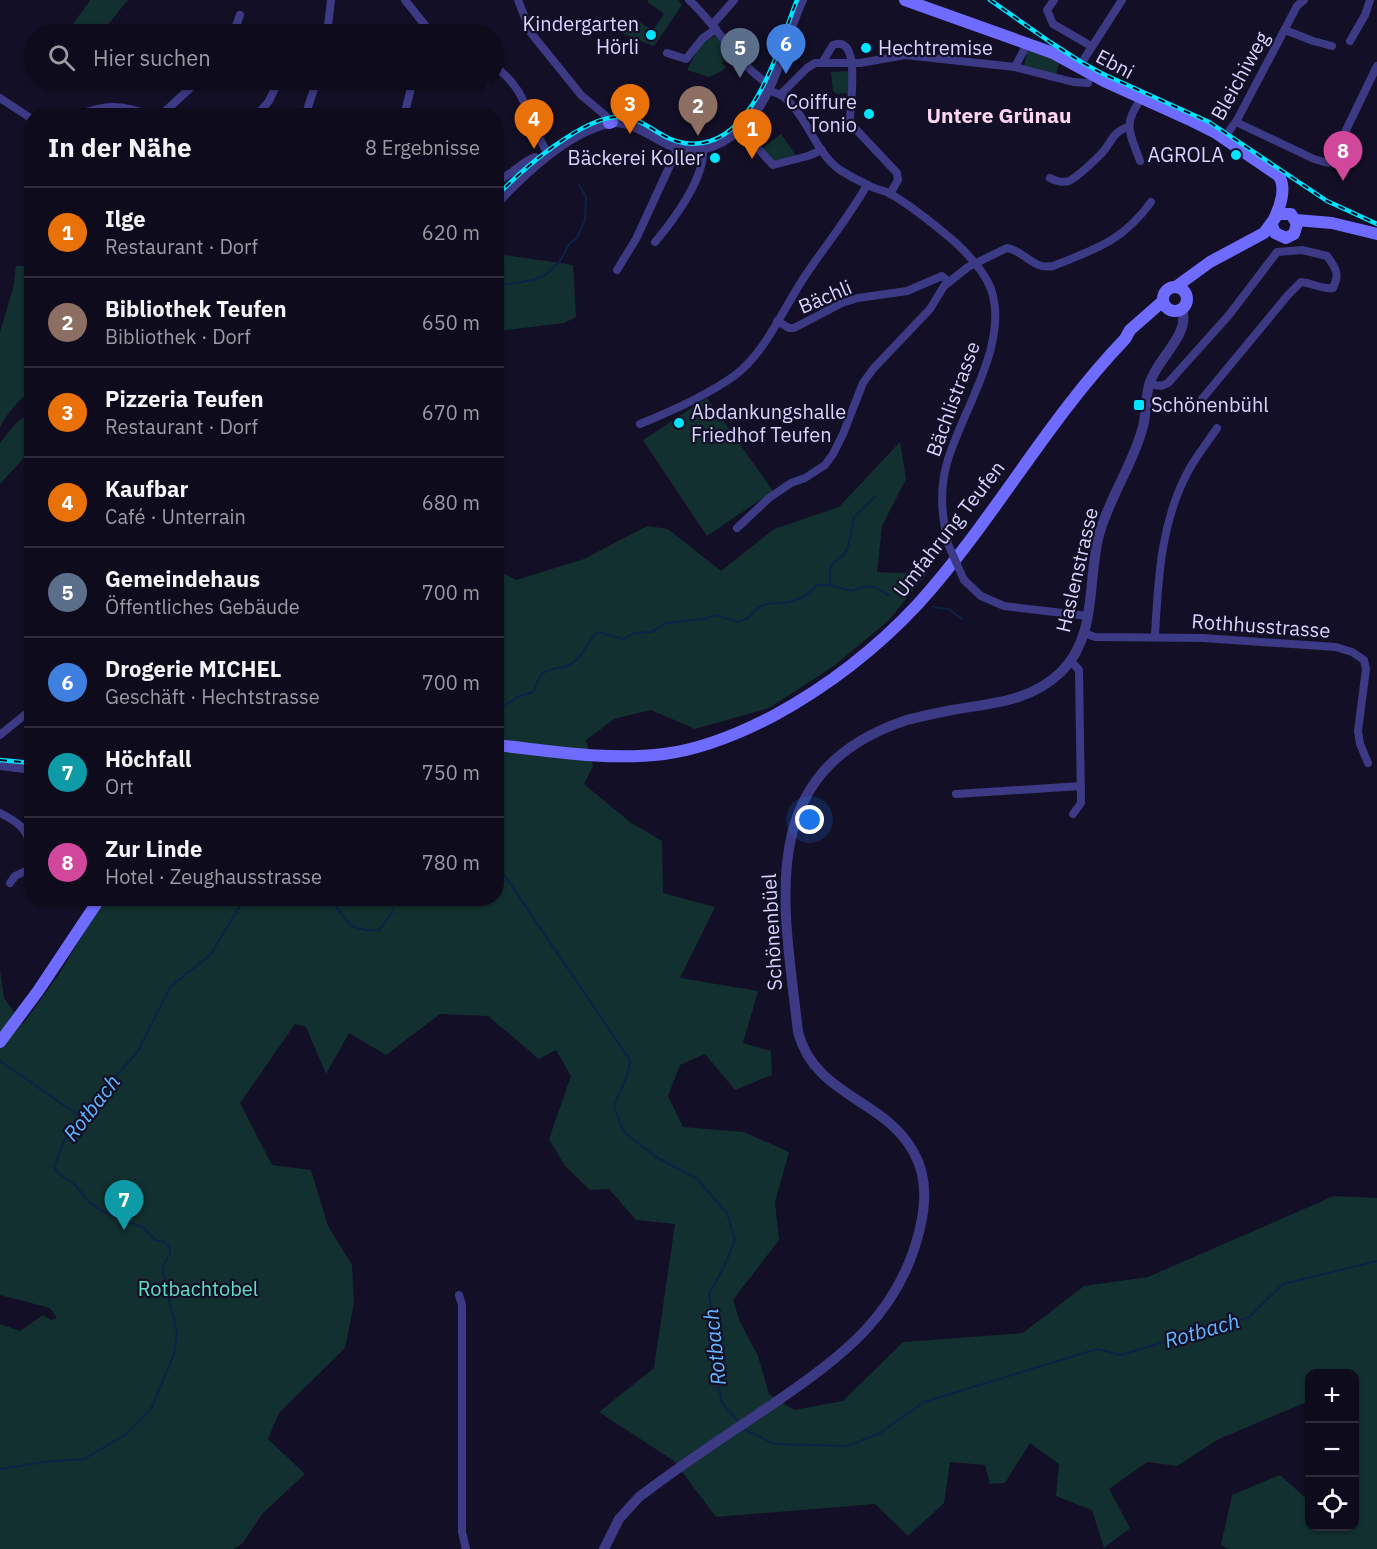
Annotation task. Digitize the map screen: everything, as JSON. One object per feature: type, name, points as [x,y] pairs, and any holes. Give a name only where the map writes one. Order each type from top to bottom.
[{"type":"main road","name":"Ebni","points":[[905,0],[1053,53],[1104,81],[1224,138],[1279,176],[1282,194],[1294,222]]},
{"type":"main road","points":[[1278,236],[1272,230],[1282,194]]},
{"type":"main road","points":[[1172,307],[1187,302],[1182,290],[1184,282],[1200,268],[1254,239],[1282,212],[1294,222],[1308,228],[1341,226],[1377,234]]},
{"type":"main road","points":[[1182,290],[1216,265],[1266,239],[1290,236],[1294,222]]},
{"type":"main road","name":"Umfahrung Teufen","points":[[504,746],[587,755],[643,756],[666,753],[703,745],[742,731],[803,699],[863,656],[900,622],[934,585],[974,535],[1059,416],[1090,377],[1131,330],[1172,307],[1166,290],[1182,290]]},
{"type":"main road","points":[[0,1042],[38,992],[95,906]]},
{"type":"street","points":[[328,24],[332,0]]},
{"type":"street","points":[[405,0],[424,24]]},
{"type":"street","points":[[518,0],[531,33],[581,94],[611,122]]},
{"type":"street","name":"Bächlistrasse","points":[[689,0],[715,27],[733,52],[796,111],[822,150],[841,170],[867,185],[890,194],[939,229],[982,272],[991,290],[994,327],[985,366],[954,443],[944,475],[942,504],[948,544],[964,580],[981,596],[1004,606],[1088,616]]},
{"type":"street","points":[[667,53],[684,59],[689,57],[700,41],[715,27],[734,0]]},
{"type":"street","points":[[504,196],[530,168],[598,125],[611,122],[631,124],[678,148],[703,149],[720,144],[739,128],[763,101],[802,0]]},
{"type":"street","points":[[1054,0],[1047,10],[1048,18],[1053,24],[1090,46]]},
{"type":"street","points":[[1079,67],[1090,46],[1122,0]]},
{"type":"street","points":[[1350,40],[1365,15],[1370,0]]},
{"type":"street","name":"Bleichiweg","points":[[1224,138],[1236,122],[1299,2]]},
{"type":"street","points":[[237,24],[240,15]]},
{"type":"street","name":"Bleichiweg","points":[[1285,30],[1313,41],[1332,45]]},
{"type":"street","points":[[822,63],[833,45],[841,43],[846,46],[852,63],[850,119],[852,127],[897,173],[898,180],[890,194]]},
{"type":"street","points":[[1015,67],[1027,44]]},
{"type":"street","points":[[780,95],[815,63],[852,63],[905,55],[1015,67],[1073,82],[1088,82]]},
{"type":"street","points":[[1236,122],[1311,158],[1328,163],[1377,66]]},
{"type":"street","points":[[504,75],[520,92],[549,155]]},
{"type":"street","points":[[169,108],[188,90]]},
{"type":"street","points":[[262,108],[274,90]]},
{"type":"street","points":[[308,108],[314,90]]},
{"type":"street","points":[[406,108],[410,90]]},
{"type":"street","points":[[0,98],[24,114]]},
{"type":"street","points":[[1140,161],[1128,127],[1131,112],[1141,99]]},
{"type":"street","points":[[99,108],[105,106],[127,108]]},
{"type":"street","points":[[1050,178],[1057,182],[1069,181],[1100,155],[1118,131],[1128,127]]},
{"type":"street","points":[[739,128],[773,165],[822,150]]},
{"type":"street","points":[[617,270],[636,239],[678,148]]},
{"type":"street","points":[[655,242],[676,217],[703,166],[703,149]]},
{"type":"street","points":[[504,179],[530,159],[535,157],[539,162]]},
{"type":"street","points":[[777,321],[867,185]]},
{"type":"street","points":[[737,528],[769,498],[825,465],[843,434],[863,383],[873,369],[930,309],[944,286],[968,267],[1007,248],[1018,252],[1037,266],[1045,268],[1053,266],[1103,246],[1118,237],[1143,214],[1151,202]]},
{"type":"street","points":[[1149,384],[1161,386],[1168,383],[1209,340],[1277,252],[1302,250],[1327,256],[1336,269],[1338,277],[1334,288],[1325,289],[1312,283],[1301,282],[1202,399]]},
{"type":"street","name":"Bächli","points":[[640,424],[665,414],[734,376],[755,357],[777,321],[789,328],[794,328],[830,308],[858,298],[907,291],[942,276],[950,282]]},
{"type":"street","name":"Haslenstrasse","points":[[927,715],[1019,698],[1055,678],[1071,661],[1084,633],[1088,616],[1099,535],[1117,487],[1143,430],[1149,384],[1160,361],[1182,331],[1184,321],[1172,307]]},
{"type":"street","points":[[1155,636],[1157,586],[1167,525],[1191,466],[1217,428]]},
{"type":"street","name":"Rothhusstrasse","points":[[1084,633],[1095,637],[1155,636],[1336,647],[1352,652],[1364,660],[1366,669],[1358,730],[1360,744],[1368,763]]},
{"type":"street","points":[[1071,661],[1079,670],[1081,786],[1081,803],[1073,814]]},
{"type":"street","name":"Schönenbüel","points":[[604,1549],[613,1529],[626,1510],[639,1497],[820,1371],[861,1336],[900,1283],[909,1263],[922,1219],[924,1202],[920,1166],[914,1152],[893,1127],[826,1078],[811,1064],[803,1050],[798,1032],[785,920],[785,875],[793,828],[820,776],[840,756],[870,735],[890,726],[927,715]]},
{"type":"street","points":[[0,735],[24,716]]},
{"type":"street","points":[[0,765],[24,768]]},
{"type":"street","points":[[956,794],[1081,786]]},
{"type":"street","points":[[0,813],[24,829]]},
{"type":"street","points":[[10,883],[15,876],[24,872]]},
{"type":"street","points":[[459,1295],[462,1305],[462,1532],[466,1549]]},
{"type":"green space","points":[[90,0],[128,0],[108,24],[73,24]]},
{"type":"green space","points":[[648,0],[678,0],[682,5],[654,46],[623,34],[632,18],[653,30],[664,14]]},
{"type":"green space","points":[[717,36],[731,54],[722,63],[726,67],[709,77],[687,70],[703,40]]},
{"type":"green space","points":[[1032,49],[1060,60],[1056,75],[1024,66],[1027,51]]},
{"type":"green space","points":[[849,71],[849,93],[837,94],[833,91],[831,72]]},
{"type":"green space","points":[[781,134],[797,157],[774,163],[761,149]]},
{"type":"green space","points":[[504,255],[573,265],[576,317],[564,323],[504,330]]},
{"type":"green space","points":[[16,266],[24,266],[24,396],[0,427],[0,332],[13,288]]},
{"type":"green space","points":[[707,398],[773,491],[707,536],[643,440]]},
{"type":"green space","points":[[24,417],[24,458],[0,484],[0,443],[16,423]]},
{"type":"green space","name":"Rotbachtobel","points":[[900,442],[906,479],[882,526],[877,572],[926,574],[889,620],[834,666],[769,708],[695,729],[651,710],[614,719],[586,740],[593,766],[584,784],[630,822],[662,841],[663,893],[715,907],[680,978],[758,991],[743,1043],[771,1051],[772,1075],[735,1090],[705,1054],[680,1065],[668,1096],[683,1127],[744,1132],[789,1152],[775,1202],[779,1240],[733,1300],[740,1322],[758,1356],[769,1394],[794,1410],[843,1401],[903,1342],[1023,1333],[1084,1286],[1148,1277],[1334,1196],[1377,1198],[1377,1549],[1228,1549],[1221,1545],[1232,1495],[1280,1475],[1305,1497],[1305,1531],[1359,1531],[1359,1369],[1305,1369],[1305,1403],[1219,1439],[1177,1466],[1147,1462],[1109,1489],[1130,1528],[1104,1548],[1092,1510],[1056,1496],[1059,1464],[1030,1443],[1005,1483],[990,1484],[985,1465],[950,1462],[944,1503],[908,1536],[875,1504],[716,1517],[674,1461],[599,1412],[654,1368],[675,1224],[636,1220],[609,1189],[590,1190],[565,1166],[549,1139],[571,1076],[556,1050],[539,1059],[488,1016],[440,1014],[386,1055],[349,1033],[326,1074],[306,1027],[295,1024],[240,1103],[272,1165],[311,1170],[328,1226],[352,1265],[354,1303],[345,1348],[279,1413],[268,1439],[305,1474],[262,1514],[242,1544],[233,1549],[0,1549],[0,1324],[20,1331],[43,1315],[51,1320],[57,1318],[50,1308],[0,1295],[0,970],[4,998],[23,1024],[59,974],[101,906],[504,906],[504,574],[516,580],[584,559],[647,526],[668,529],[721,571],[774,529],[839,507]]},
{"type":"waterway","points":[[504,285],[534,280],[545,275],[559,263],[569,244],[577,238],[585,220],[586,197],[579,185]]},
{"type":"waterway","points":[[504,706],[517,697],[533,692],[545,672],[574,662],[598,632],[624,639],[634,633],[652,632],[665,623],[704,619],[715,615],[738,622],[748,618],[766,604],[789,602],[804,597],[817,585],[830,585],[830,569],[833,563],[843,556],[848,547],[854,517],[875,497]]},
{"type":"waterway","points":[[830,585],[852,591],[866,586],[876,588],[888,595]]},
{"type":"waterway","points":[[933,607],[949,609],[962,619]]},
{"type":"waterway","name":"Rotbach","points":[[504,875],[630,1060],[627,1076],[614,1106],[623,1131],[656,1157],[696,1178],[727,1213],[735,1240],[724,1267],[709,1294],[712,1314],[709,1340],[722,1403],[739,1422]]},
{"type":"waterway","name":"Rotbach","points":[[0,1469],[84,1459],[125,1435],[151,1409],[174,1354],[177,1333],[162,1268],[170,1253],[170,1248],[164,1242],[155,1240],[144,1228],[102,1211],[90,1203],[75,1185],[58,1173],[54,1167],[67,1133],[138,1051],[171,986],[210,955],[240,906]]},
{"type":"waterway","name":"Rotbach","points":[[335,906],[350,924],[366,930],[379,930],[392,913],[393,906]]},
{"type":"waterway","points":[[0,1061],[81,1117]]},
{"type":"waterway","name":"Rotbach","points":[[744,1429],[774,1444],[848,1446],[880,1433],[924,1402],[1097,1349],[1121,1355],[1249,1317],[1283,1284],[1377,1261]]},
{"type":"railway","points":[[504,189],[554,146],[572,134],[606,119],[630,118],[668,138],[684,143],[708,142],[728,132],[745,115],[759,93],[771,69],[797,0]]},
{"type":"railway","points":[[990,0],[1081,62],[1209,122],[1327,201],[1377,224]]},
{"type":"railway","points":[[0,760],[24,762]]},
{"type":"place","name":"Kindergarten Hörli","points":[[651,35]]},
{"type":"place","name":"Hechtremise","points":[[866,48]]},
{"type":"place","name":"Drogerie MICHEL","points":[[786,74]]},
{"type":"place","name":"Gemeindehaus","points":[[740,78]]},
{"type":"place","name":"Coiffure Tonio","points":[[869,114]]},
{"type":"place","name":"Pizzeria Teufen","points":[[630,134]]},
{"type":"place","name":"Bibliothek Teufen","points":[[698,136]]},
{"type":"place","name":"Kaufbar","points":[[534,149]]},
{"type":"place","name":"AGROLA","points":[[1236,155]]},
{"type":"place","name":"Bäckerei Koller","points":[[715,158]]},
{"type":"place","name":"Ilge","points":[[752,159]]},
{"type":"place","name":"Zur Linde","points":[[1343,181]]},
{"type":"place","name":"Schönenbühl","points":[[1139,405]]},
{"type":"place","name":"Abdankungshalle Friedhof Teufen","points":[[679,423]]},
{"type":"place","name":"Höchfall","points":[[124,1230]]},
{"type":"district","name":"Untere Grünau","points":[[999,116]]}]
